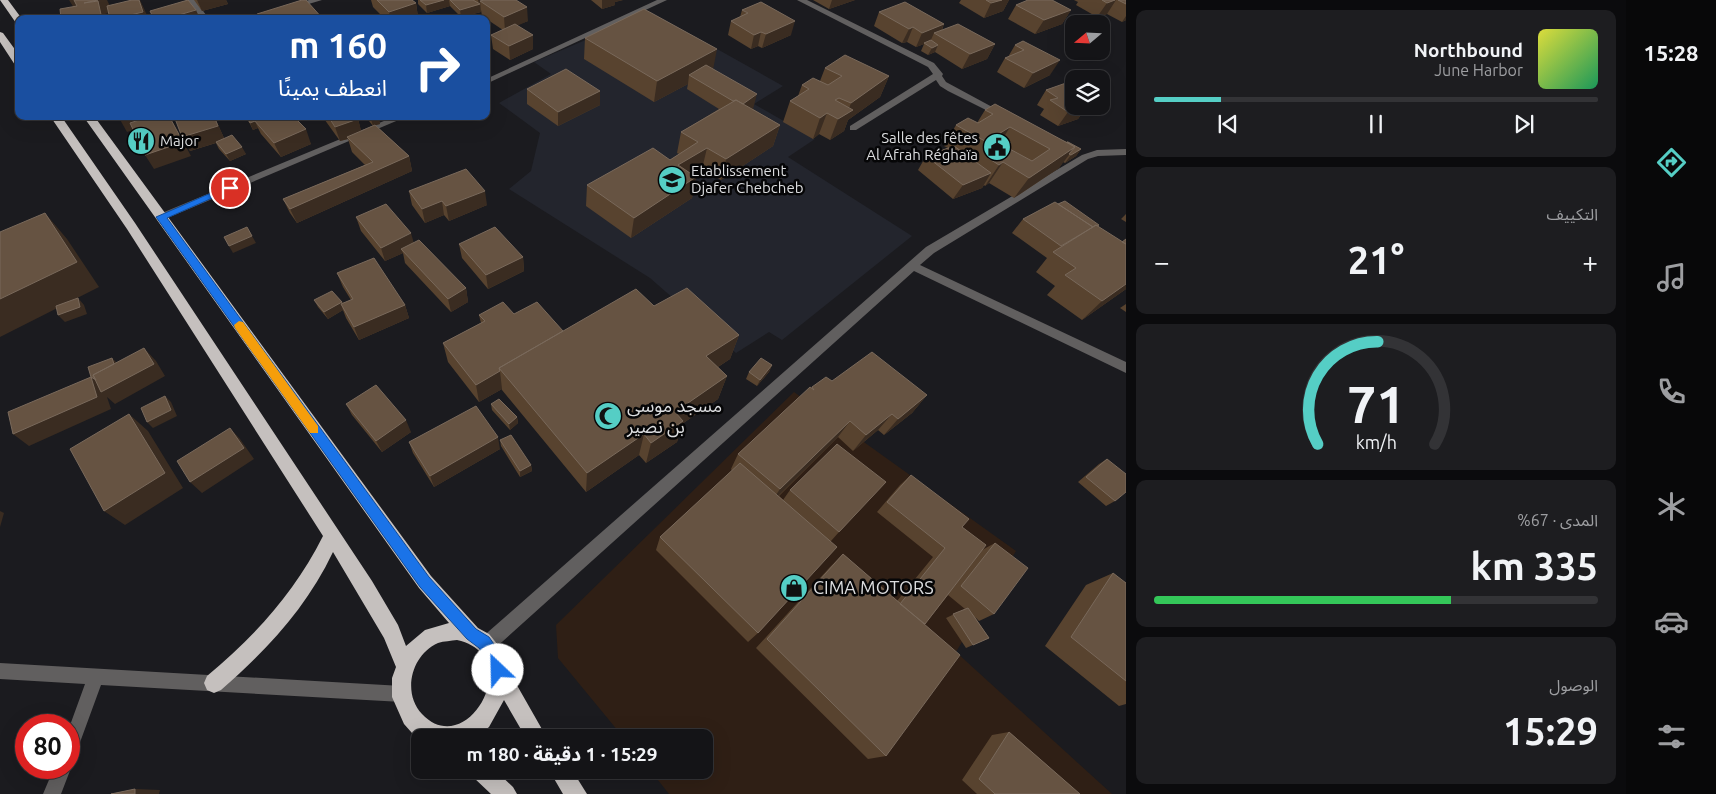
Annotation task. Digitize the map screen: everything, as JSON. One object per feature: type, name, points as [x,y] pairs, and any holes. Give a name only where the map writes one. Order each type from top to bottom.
[{"type":"highway","points":[[3,0],[15,16]]},
{"type":"highway","points":[[0,35],[15,57]]},
{"type":"highway","points":[[58,120],[131,226],[366,587],[390,632],[405,666]]},
{"type":"highway","points":[[91,120],[425,582],[493,655],[498,670],[532,729]]},
{"type":"highway","points":[[214,683],[254,649],[288,612],[321,561],[332,536]]},
{"type":"highway","points":[[422,729],[408,716],[402,694],[401,683],[405,666],[414,650],[426,639],[441,633],[457,631],[479,640]]},
{"type":"highway","points":[[470,729],[482,720],[492,705],[498,688],[498,670]]},
{"type":"highway","points":[[490,779],[506,794]]},
{"type":"highway","points":[[565,779],[576,794]]},
{"type":"street","points":[[191,0],[202,15]]},
{"type":"street","points":[[261,15],[318,0]]},
{"type":"street","points":[[490,80],[663,0]]},
{"type":"street","points":[[801,0],[931,65],[943,84],[1010,119]]},
{"type":"street","points":[[853,128],[938,74]]},
{"type":"street","points":[[161,217],[394,120]]},
{"type":"street","points":[[479,640],[930,250],[1081,155],[1126,152]]},
{"type":"street","points":[[913,266],[1126,368]]},
{"type":"street","points":[[0,671],[402,694]]},
{"type":"street","points":[[80,720],[96,676]]},
{"type":"street","points":[[52,794],[58,779]]},
{"type":"shaded area","name":"Etablissement Djafer Chebcheb","points":[[651,12],[783,86],[754,104],[815,139],[788,157],[912,236],[782,340],[769,332],[736,353],[650,278],[509,189],[531,171],[540,133],[499,103],[551,74],[534,62]]},
{"type":"shaded area","name":"CIMA MOTORS","points":[[794,392],[1016,551],[956,652],[1112,794],[669,794],[657,779],[713,779],[713,729],[616,729],[558,658],[556,625]]},
{"type":"building","points":[[74,0],[98,0],[84,3],[98,1],[101,15],[61,15],[60,9],[77,6]]},
{"type":"building","points":[[139,0],[143,12],[131,15],[109,15],[107,6]]},
{"type":"building","points":[[188,0],[196,10],[179,15],[152,15],[150,11]]},
{"type":"building","points":[[306,0],[319,15],[258,15]]},
{"type":"building","points":[[377,0],[412,0],[416,3],[389,12]]},
{"type":"building","points":[[420,0],[444,0],[426,5]]},
{"type":"building","points":[[450,0],[473,0],[480,4],[460,10]]},
{"type":"building","points":[[516,0],[527,7],[504,17],[480,1]]},
{"type":"building","points":[[986,0],[1002,0],[991,3]]},
{"type":"building","points":[[1028,0],[1052,0],[1071,10],[1044,20],[1016,5]]},
{"type":"building","points":[[1102,0],[1115,0],[1107,3]]},
{"type":"building","points":[[1118,0],[1126,0],[1126,4]]},
{"type":"building","points":[[761,2],[795,21],[766,34],[761,32],[754,35],[731,21],[748,13],[742,10]]},
{"type":"building","points":[[905,2],[944,24],[922,33],[913,27],[909,29],[879,12]]},
{"type":"building","points":[[644,9],[717,49],[657,81],[585,38]]},
{"type":"building","points":[[515,24],[533,35],[509,46],[491,35]]},
{"type":"building","points":[[958,24],[995,44],[970,54],[934,33]]},
{"type":"building","points":[[931,40],[938,45],[932,48],[924,43]]},
{"type":"building","points":[[1023,41],[1060,60],[1033,73],[1005,58],[1024,50],[1015,45]]},
{"type":"building","points":[[845,55],[889,76],[851,103],[839,98],[835,100],[853,110],[838,119],[827,113],[820,118],[790,101],[809,89],[802,85],[813,78],[828,85],[842,76],[825,68]]},
{"type":"building","points":[[706,65],[757,94],[743,104],[736,100],[733,101],[689,75]]},
{"type":"building","points":[[566,69],[600,91],[558,112],[527,89]]},
{"type":"building","points":[[1065,83],[1065,110],[1050,100],[1058,98],[1046,90]]},
{"type":"building","points":[[736,100],[780,125],[726,159],[707,148],[678,165],[696,177],[634,218],[587,185],[653,148],[670,160],[698,142],[681,132]]},
{"type":"building","points":[[995,104],[1075,147],[1029,178],[1003,162],[999,165],[988,158],[1001,150],[956,125],[968,118],[978,123],[993,114],[985,110]],"holes":[[[1010,127],[1050,149],[1032,161],[1006,147],[1011,143],[997,135]]]},
{"type":"building","points":[[139,120],[171,120],[183,142],[145,155],[130,123]]},
{"type":"building","points":[[176,120],[216,120],[218,126],[182,137]]},
{"type":"building","points":[[254,120],[297,120],[306,129],[274,143]]},
{"type":"building","points":[[331,120],[355,120],[335,127]]},
{"type":"building","points":[[375,125],[409,156],[290,209],[283,199],[373,162],[347,137]]},
{"type":"building","points":[[232,135],[242,147],[226,154],[216,142]]},
{"type":"building","points":[[1067,142],[1081,149],[1071,155],[1069,154],[1075,147]]},
{"type":"building","points":[[954,146],[991,173],[963,185],[926,156]]},
{"type":"building","points":[[466,169],[485,191],[446,206],[442,201],[422,209],[409,191]]},
{"type":"building","points":[[1065,201],[1099,225],[1093,227],[1058,204]]},
{"type":"building","points":[[1055,202],[1093,227],[1061,246],[1023,219]]},
{"type":"building","points":[[386,204],[411,233],[381,248],[356,217]]},
{"type":"building","points":[[45,213],[77,262],[0,299],[0,232]]},
{"type":"building","points":[[1096,225],[1126,244],[1126,284],[1102,301],[1065,275],[1076,268],[1053,252]]},
{"type":"building","points":[[247,227],[252,236],[229,246],[224,237]]},
{"type":"building","points":[[495,227],[523,257],[486,275],[459,244]]},
{"type":"building","points":[[419,240],[466,288],[448,299],[401,249]]},
{"type":"building","points":[[374,258],[405,305],[354,327],[341,304],[353,299],[337,273]]},
{"type":"building","name":"مسجد موسى بن نصير","points":[[687,288],[739,335],[706,356],[727,376],[675,412],[683,421],[651,443],[644,434],[587,473],[499,368],[636,289],[654,306]]},
{"type":"building","points":[[332,291],[342,302],[324,312],[314,300]]},
{"type":"building","points":[[78,298],[80,307],[58,315],[56,306]]},
{"type":"building","points":[[503,302],[514,314],[537,302],[563,331],[499,368],[500,371],[476,385],[443,343],[485,321],[479,315]]},
{"type":"building","points":[[144,348],[154,364],[101,392],[93,375]]},
{"type":"building","points":[[872,352],[927,395],[898,419],[892,414],[866,435],[850,421],[780,489],[738,454],[810,387],[814,390],[812,387],[826,377],[832,381]]},
{"type":"building","points":[[112,358],[114,364],[93,375],[96,380],[91,377],[88,367]]},
{"type":"building","points":[[761,358],[772,365],[760,380],[749,372]]},
{"type":"building","points":[[91,377],[97,397],[13,434],[8,412]]},
{"type":"building","points":[[376,385],[406,420],[376,441],[346,404]]},
{"type":"building","points":[[165,396],[171,410],[147,422],[141,408]]},
{"type":"building","points":[[499,399],[517,417],[509,424],[491,404]]},
{"type":"building","points":[[476,406],[498,437],[430,476],[409,442]]},
{"type":"building","points":[[129,414],[165,473],[104,511],[70,449]]},
{"type":"building","points":[[230,428],[244,448],[190,482],[177,461]]},
{"type":"building","points":[[511,435],[531,465],[520,471],[500,440]]},
{"type":"building","points":[[837,444],[886,482],[839,532],[790,490]]},
{"type":"building","points":[[1107,459],[1126,474],[1126,492],[1115,501],[1086,477]]},
{"type":"building","points":[[740,463],[837,547],[758,633],[660,537]]},
{"type":"building","points":[[911,475],[969,519],[962,527],[986,545],[925,624],[900,604],[945,548],[887,502]]},
{"type":"building","points":[[995,543],[1028,568],[994,614],[961,586]]},
{"type":"building","points":[[843,554],[960,655],[886,756],[767,639]]},
{"type":"building","points":[[1113,573],[1126,583],[1126,681],[1071,637]]},
{"type":"building","points":[[968,608],[989,638],[973,645],[953,614]]},
{"type":"building","points":[[1009,732],[1080,794],[995,794],[979,779]]},
{"type":"building","points":[[135,789],[135,794],[111,794]]},
{"type":"slow traffic","points":[[239,325],[314,429]]},
{"type":"place","name":"Major","points":[[141,141]]},
{"type":"place","name":"Salle des fêtes Al Afrah Réghaïa","points":[[997,147]]},
{"type":"place","name":"Etablissement Djafer Chebcheb","points":[[672,180]]},
{"type":"place","name":"مسجد موسى بن نصير","points":[[608,416]]},
{"type":"place","name":"CIMA MOTORS","points":[[794,588]]},
{"type":"route","points":[[230,188],[161,217],[425,582],[472,634],[484,642],[493,655],[498,670]]}]
